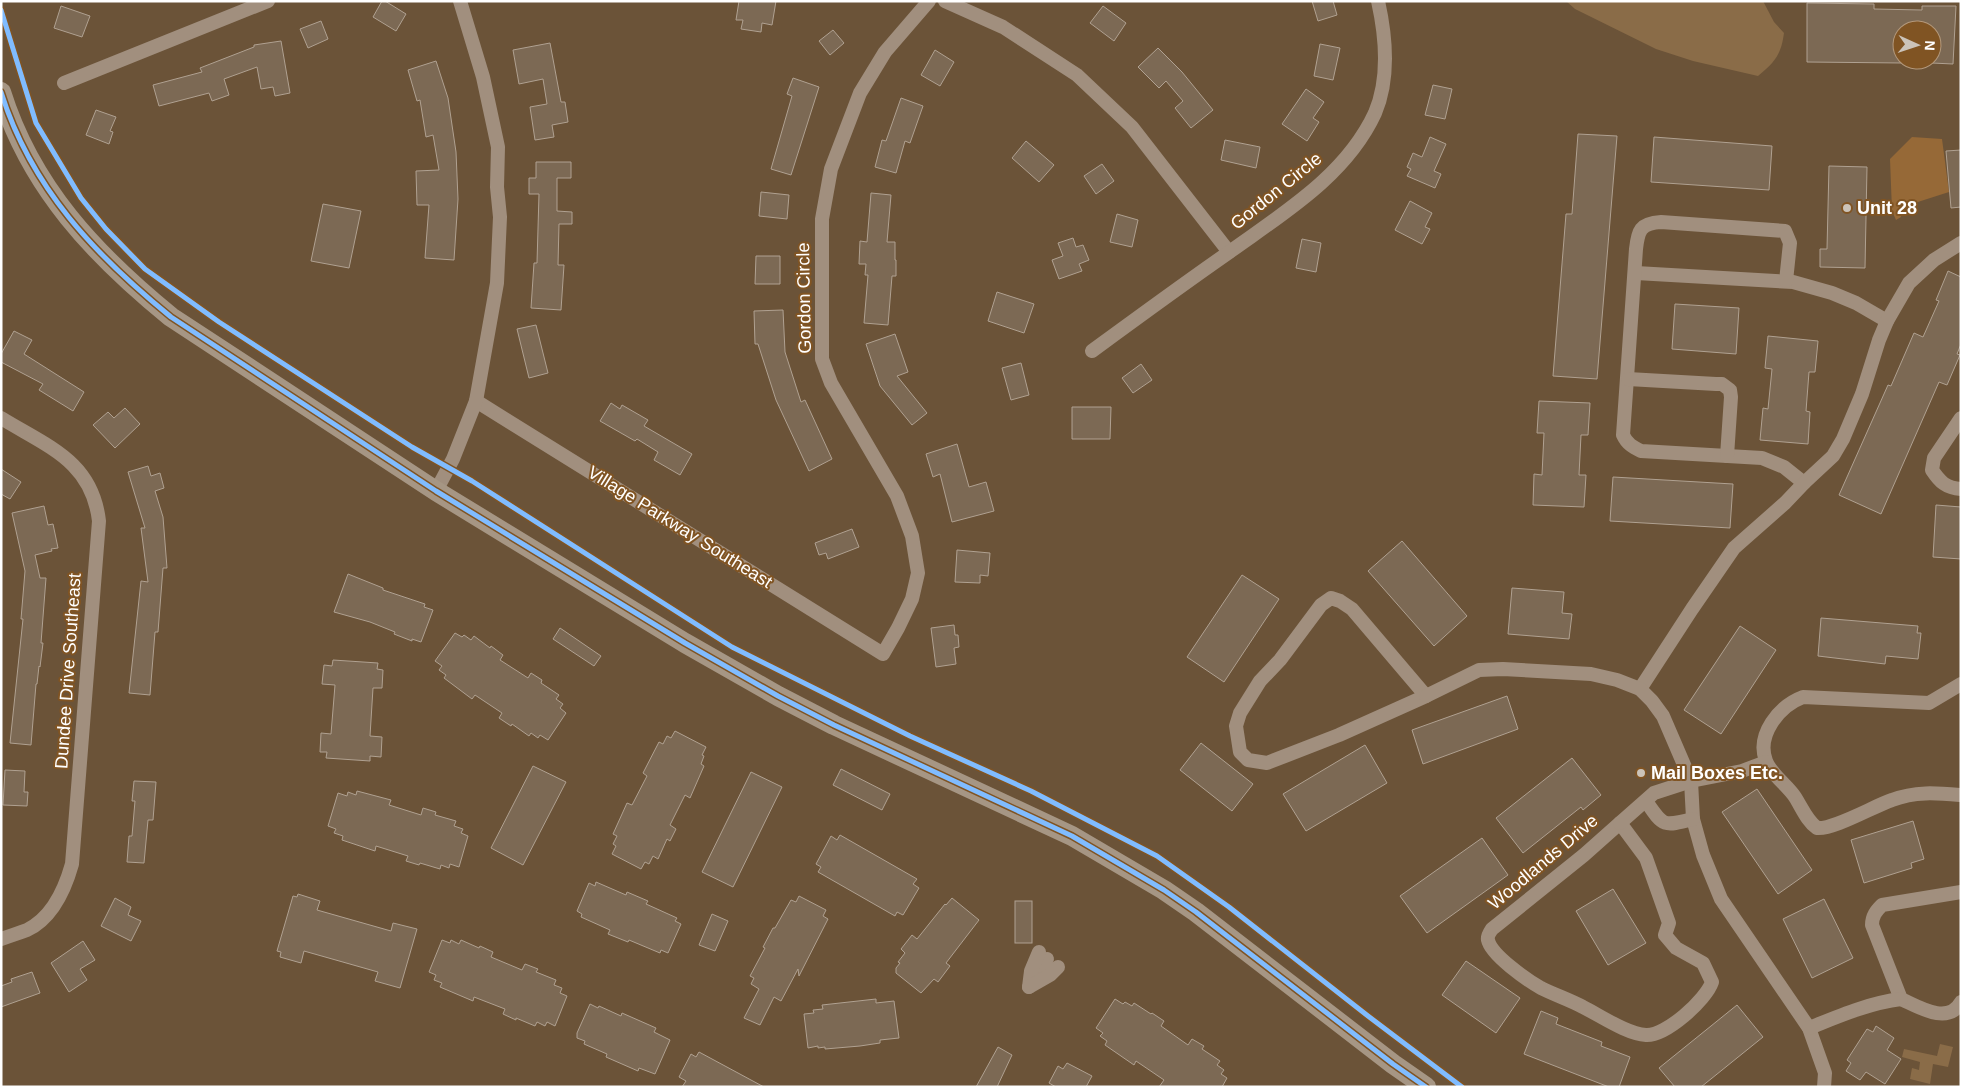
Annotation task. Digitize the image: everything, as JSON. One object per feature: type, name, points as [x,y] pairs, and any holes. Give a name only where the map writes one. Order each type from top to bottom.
[{"type":"street","points":[[64,83],[268,1]]},
{"type":"street","points":[[436,490],[453,459],[476,401],[497,283],[500,217],[497,187],[498,147],[483,77],[460,1]]},
{"type":"street","name":"Gordon Circle","points":[[883,654],[912,599],[918,573],[912,536],[897,496],[831,383],[822,359],[822,219],[831,169],[860,93],[885,52],[929,1]]},
{"type":"street","points":[[945,1],[1004,27],[1077,75],[1132,127],[1229,252]]},
{"type":"street","name":"Gordon Circle","points":[[1092,350],[1281,216],[1322,182],[1359,142],[1376,112],[1385,72],[1384,29],[1378,1]]},
{"type":"street","points":[[1,92],[8,116],[20,141],[40,179],[59,207],[77,230],[134,286],[172,317],[436,490],[661,628],[778,696],[894,754],[1064,832],[1164,890],[1196,912],[1393,1064],[1426,1087]]},
{"type":"street","points":[[1786,281],[1790,243],[1785,232],[1661,222],[1642,226],[1638,235],[1623,435],[1626,441],[1642,451],[1762,458],[1784,467],[1804,483]]},
{"type":"street","points":[[1640,689],[1734,548],[1785,503],[1833,456],[1843,439],[1862,394],[1887,321],[1909,283],[1934,260],[1961,243]]},
{"type":"street","points":[[1636,273],[1786,281],[1813,286],[1856,303],[1887,321]]},
{"type":"street","points":[[1628,379],[1726,386],[1730,390],[1731,397],[1727,456]]},
{"type":"street","name":"Village Parkway Southeast","points":[[476,401],[883,654]]},
{"type":"street","name":"Dundee Drive Southeast","points":[[1,418],[76,466],[88,483],[97,503],[99,521],[72,864],[66,885],[44,918],[28,929],[1,939]]},
{"type":"street","points":[[1961,418],[1934,458],[1932,470],[1940,482],[1946,486],[1961,489]]},
{"type":"street","points":[[1426,696],[1352,609],[1340,601],[1331,598],[1321,604],[1280,660],[1260,681],[1240,713],[1236,726],[1240,752],[1248,760],[1267,763],[1339,735],[1426,696],[1479,670],[1503,669],[1591,674],[1617,680],[1640,689],[1663,716],[1691,781],[1693,819],[1703,855],[1721,899],[1809,1028],[1826,1073],[1824,1087]]},
{"type":"street","points":[[1961,684],[1930,703],[1803,698],[1796,700],[1779,714],[1764,736],[1766,762],[1794,796],[1811,824],[1817,828],[1832,826],[1893,799],[1909,795],[1923,793],[1961,795]]},
{"type":"street","name":"Woodlands Drive","points":[[1620,823],[1646,858],[1670,923],[1665,935],[1676,948],[1703,964],[1712,982],[1696,1004],[1679,1020],[1654,1034],[1647,1035],[1628,1030],[1542,988],[1525,977],[1495,952],[1488,940],[1488,935],[1492,929],[1584,854],[1654,793],[1691,781],[1742,771],[1766,762]]},
{"type":"street","points":[[1646,801],[1660,821],[1664,823],[1674,824],[1693,819]]},
{"type":"street","points":[[1900,999],[1872,924],[1872,918],[1876,910],[1882,905],[1957,891],[1961,892]]},
{"type":"street","points":[[1048,959],[1050,975],[1030,987],[1031,971],[1048,959]]},
{"type":"street","points":[[1809,1028],[1886,1001],[1900,999],[1932,1013],[1941,1014],[1949,1012],[1959,1006],[1961,1002]]},
{"type":"shaded area","points":[[1566,1],[1763,1],[1774,22],[1784,33],[1776,58],[1758,76],[1693,61],[1656,49],[1575,9]]},
{"type":"shaded area","points":[[1912,137],[1942,139],[1949,192],[1899,208],[1901,217],[1896,220],[1892,211],[1890,159]]},
{"type":"shaded area","points":[[1940,1044],[1953,1047],[1948,1067],[1933,1064],[1930,1084],[1910,1079],[1912,1068],[1919,1070],[1920,1062],[1902,1057],[1904,1049],[1937,1056]]},
{"type":"building","points":[[382,1],[406,14],[396,31],[373,17]]},
{"type":"building","points":[[739,1],[776,1],[772,25],[762,23],[761,32],[741,29],[743,20],[736,20]]},
{"type":"building","points":[[1312,1],[1333,1],[1337,15],[1318,21]]},
{"type":"building","points":[[1807,3],[1874,4],[1874,9],[1922,10],[1922,6],[1956,6],[1953,64],[1942,63],[1942,20],[1892,20],[1892,63],[1807,62]]},
{"type":"building","points":[[61,6],[90,16],[82,37],[54,28]]},
{"type":"building","points":[[1103,6],[1126,23],[1114,41],[1090,23]]},
{"type":"building","points":[[321,21],[328,39],[308,48],[300,29]]},
{"type":"building","points":[[833,30],[844,43],[830,55],[819,41]]},
{"type":"building","points":[[281,41],[290,93],[275,96],[273,87],[261,89],[257,67],[224,79],[229,95],[212,101],[209,93],[159,106],[153,85],[202,72],[200,68],[254,47],[254,45]]},
{"type":"building","points":[[550,43],[561,102],[565,102],[568,122],[552,125],[554,137],[535,140],[530,107],[547,104],[543,79],[519,84],[513,50]]},
{"type":"building","points":[[1320,44],[1340,48],[1333,80],[1314,76]]},
{"type":"building","points":[[1158,48],[1182,72],[1213,110],[1191,128],[1175,108],[1183,101],[1166,81],[1159,88],[1138,67]]},
{"type":"building","points":[[935,50],[954,62],[940,86],[921,75]]},
{"type":"building","points":[[436,61],[448,98],[456,152],[458,199],[454,260],[425,258],[429,205],[417,205],[416,171],[439,170],[433,135],[426,137],[420,100],[417,101],[408,70]]},
{"type":"building","points":[[793,78],[819,87],[791,175],[771,169],[792,96],[787,94]]},
{"type":"building","points":[[1433,85],[1452,89],[1445,119],[1425,115]]},
{"type":"building","points":[[1306,89],[1324,102],[1313,118],[1319,122],[1307,141],[1282,124]]},
{"type":"building","points":[[901,98],[923,106],[910,143],[905,141],[896,173],[875,167],[882,140],[886,141]]},
{"type":"building","points":[[96,110],[116,117],[110,131],[113,132],[109,144],[86,135]]},
{"type":"building","points":[[1578,134],[1617,136],[1597,379],[1553,376],[1566,214],[1572,214]]},
{"type":"building","points":[[1430,137],[1446,144],[1434,171],[1441,174],[1435,188],[1407,176],[1411,169],[1407,167],[1413,153],[1422,157]]},
{"type":"building","points":[[1654,137],[1772,146],[1769,190],[1651,182]]},
{"type":"building","points":[[1225,140],[1260,147],[1256,168],[1221,160]]},
{"type":"building","points":[[1026,141],[1054,165],[1039,182],[1012,158]]},
{"type":"building","points":[[1961,150],[1961,207],[1951,208],[1946,151]]},
{"type":"building","points":[[536,162],[571,162],[571,178],[557,178],[557,211],[572,212],[572,224],[559,224],[558,265],[564,265],[561,310],[531,308],[534,263],[537,263],[539,194],[529,194],[529,178],[536,178]]},
{"type":"building","points":[[1102,164],[1114,181],[1096,194],[1084,176]]},
{"type":"building","name":"Unit 28","points":[[1829,166],[1867,167],[1865,268],[1820,267],[1820,249],[1827,249]]},
{"type":"building","points":[[761,192],[789,195],[787,219],[759,216]]},
{"type":"building","points":[[871,193],[891,195],[887,242],[895,242],[896,276],[892,276],[888,325],[864,323],[868,275],[865,275],[866,264],[859,264],[860,241],[867,242]]},
{"type":"building","points":[[1410,201],[1432,213],[1425,227],[1430,229],[1422,244],[1395,230]]},
{"type":"building","points":[[323,204],[361,211],[349,268],[311,261]]},
{"type":"building","points":[[1117,214],[1138,220],[1132,247],[1110,242]]},
{"type":"building","points":[[1073,238],[1076,247],[1083,245],[1089,260],[1079,264],[1082,271],[1059,279],[1052,260],[1063,256],[1058,243]]},
{"type":"building","points":[[1302,239],[1321,243],[1316,272],[1296,268]]},
{"type":"building","points":[[756,256],[780,256],[780,284],[755,284]]},
{"type":"building","points":[[1948,271],[1961,277],[1961,344],[1957,354],[1960,355],[1947,385],[1939,382],[1881,514],[1839,495],[1888,385],[1891,386],[1914,333],[1923,337],[1939,301],[1936,300]]},
{"type":"building","points":[[997,292],[1034,304],[1024,333],[988,321]]},
{"type":"building","points":[[1675,304],[1739,308],[1736,354],[1672,349]]},
{"type":"building","points":[[783,310],[785,352],[801,402],[805,400],[832,459],[809,471],[776,400],[758,344],[755,344],[754,311]]},
{"type":"building","points":[[536,325],[548,373],[529,378],[517,329]]},
{"type":"building","points":[[14,331],[32,340],[24,354],[84,392],[73,411],[39,390],[43,384],[1,362],[1,354]]},
{"type":"building","points":[[895,334],[908,372],[897,376],[927,413],[912,425],[880,386],[866,344]]},
{"type":"building","points":[[1768,336],[1818,341],[1815,372],[1809,372],[1806,411],[1810,412],[1808,444],[1760,440],[1763,408],[1768,409],[1772,369],[1765,368]]},
{"type":"building","points":[[1021,363],[1029,395],[1011,400],[1002,368]]},
{"type":"building","points":[[1141,364],[1152,380],[1133,393],[1122,378]]},
{"type":"building","points":[[1539,401],[1590,403],[1588,435],[1581,435],[1579,475],[1586,475],[1584,507],[1533,505],[1534,474],[1542,475],[1544,433],[1537,433]]},
{"type":"building","points":[[611,403],[620,409],[622,405],[648,420],[644,426],[692,454],[680,475],[654,460],[658,452],[637,439],[635,441],[600,421]]},
{"type":"building","points":[[1072,407],[1111,407],[1110,439],[1072,439]]},
{"type":"building","points":[[125,408],[140,424],[115,448],[93,425],[108,412],[114,418]]},
{"type":"building","points":[[957,444],[969,487],[986,482],[994,511],[952,522],[940,474],[933,477],[926,454]]},
{"type":"building","points":[[148,466],[151,476],[160,473],[164,488],[155,491],[163,517],[167,568],[163,568],[158,632],[155,632],[150,695],[129,693],[141,581],[148,582],[141,528],[145,528],[128,472]]},
{"type":"building","points":[[1,469],[21,482],[10,499],[1,494]]},
{"type":"building","points":[[1613,477],[1733,484],[1730,528],[1610,521]]},
{"type":"building","points":[[1936,505],[1961,507],[1961,559],[1933,557]]},
{"type":"building","points":[[44,506],[48,525],[53,524],[58,548],[35,555],[40,578],[46,578],[41,643],[43,643],[36,684],[31,745],[10,743],[23,619],[21,619],[25,571],[12,513]]},
{"type":"building","points":[[852,529],[859,547],[828,559],[826,553],[819,555],[815,543]]},
{"type":"building","points":[[1402,541],[1467,616],[1434,646],[1368,571]]},
{"type":"building","points":[[957,550],[990,553],[988,576],[980,575],[980,583],[955,582]]},
{"type":"building","points":[[348,574],[383,588],[383,590],[425,604],[424,607],[433,610],[421,642],[412,639],[412,641],[394,634],[395,632],[370,622],[334,612]]},
{"type":"building","points":[[1242,575],[1279,599],[1224,682],[1187,657]]},
{"type":"building","points":[[1512,588],[1564,592],[1562,613],[1572,614],[1569,639],[1508,634]]},
{"type":"building","points":[[1821,618],[1918,626],[1917,633],[1921,633],[1918,659],[1886,656],[1885,664],[1818,656]]},
{"type":"building","points":[[954,625],[955,635],[958,635],[959,647],[954,648],[956,664],[936,667],[931,628]]},
{"type":"building","points":[[1740,626],[1776,650],[1721,734],[1684,710]]},
{"type":"building","points":[[560,628],[601,656],[594,666],[553,639]]},
{"type":"building","points":[[455,633],[462,637],[464,635],[471,640],[474,636],[490,648],[491,646],[503,655],[500,660],[528,678],[531,673],[542,680],[541,683],[559,695],[556,699],[563,704],[560,708],[566,713],[548,740],[540,735],[538,738],[531,733],[529,736],[512,724],[511,726],[499,718],[502,713],[475,695],[472,699],[444,678],[446,675],[439,670],[442,666],[435,661]]},
{"type":"building","points":[[333,660],[378,663],[377,669],[383,670],[382,688],[373,688],[370,736],[382,737],[381,757],[370,756],[370,761],[326,758],[327,752],[320,752],[321,733],[331,734],[335,685],[322,684],[324,665],[332,666]]},
{"type":"building","points":[[1507,696],[1518,729],[1423,764],[1412,730]]},
{"type":"building","points":[[675,731],[706,747],[702,755],[704,756],[701,764],[704,766],[690,798],[685,795],[670,825],[676,829],[670,841],[667,839],[658,859],[653,856],[649,864],[645,862],[641,869],[612,854],[616,846],[613,844],[617,836],[613,834],[627,803],[632,805],[647,776],[643,773],[659,742],[663,744],[667,736],[671,738]]},
{"type":"building","points":[[1201,743],[1253,784],[1232,811],[1180,770]]},
{"type":"building","points":[[1365,745],[1387,783],[1306,831],[1283,794]]},
{"type":"building","points":[[1572,758],[1601,795],[1583,810],[1581,807],[1523,853],[1496,818]]},
{"type":"building","points":[[533,766],[566,782],[523,865],[491,848]]},
{"type":"building","points":[[841,769],[890,794],[882,810],[833,785]]},
{"type":"building","points":[[5,770],[25,771],[24,792],[28,792],[27,806],[3,805]]},
{"type":"building","points":[[751,772],[782,787],[733,887],[702,872]]},
{"type":"building","points":[[134,781],[156,782],[153,820],[148,820],[144,863],[127,862],[129,836],[132,836],[135,801],[132,801]]},
{"type":"building","points":[[1757,789],[1812,870],[1778,894],[1722,812]]},
{"type":"building","points":[[357,791],[391,800],[389,805],[421,815],[423,808],[436,812],[435,815],[456,821],[454,826],[463,829],[461,833],[468,836],[459,867],[450,864],[449,868],[441,865],[440,869],[420,863],[419,865],[406,861],[408,856],[376,846],[375,851],[342,840],[343,836],[334,833],[336,829],[328,826],[338,793],[347,796],[348,792],[356,795]]},
{"type":"building","points":[[1913,821],[1924,859],[1911,863],[1912,868],[1864,883],[1851,840]]},
{"type":"building","points":[[840,835],[917,879],[913,884],[919,888],[903,915],[897,912],[895,916],[818,872],[821,867],[816,864],[831,836],[837,840]]},
{"type":"building","points":[[1482,838],[1508,875],[1427,933],[1400,896]]},
{"type":"building","points":[[596,882],[626,895],[627,892],[648,901],[646,904],[677,918],[675,921],[681,924],[668,953],[661,950],[660,953],[629,940],[628,942],[608,934],[610,930],[581,917],[582,914],[577,911],[589,883],[595,886]]},
{"type":"building","points":[[1613,889],[1646,943],[1608,965],[1576,911]]},
{"type":"building","points":[[298,894],[320,901],[317,910],[391,931],[393,923],[417,929],[400,988],[375,981],[378,972],[304,951],[301,963],[280,957],[281,952],[277,951],[293,896],[297,897]]},
{"type":"building","points":[[799,896],[826,910],[823,916],[828,919],[799,976],[798,969],[781,1001],[774,997],[760,1025],[744,1018],[759,989],[751,984],[754,978],[750,976],[773,928],[775,928],[791,900],[796,902]]},
{"type":"building","points":[[115,898],[131,907],[128,915],[141,921],[131,941],[101,926]]},
{"type":"building","points":[[952,898],[979,920],[946,963],[950,966],[938,982],[934,979],[921,993],[896,973],[896,968],[900,963],[898,962],[905,953],[901,949],[912,935],[917,939]]},
{"type":"building","points":[[1824,899],[1853,958],[1812,978],[1783,919]]},
{"type":"building","points":[[1015,901],[1032,901],[1032,943],[1015,943]]},
{"type":"building","points":[[712,914],[728,921],[715,951],[699,945]]},
{"type":"building","points":[[442,940],[450,943],[451,940],[459,944],[461,940],[479,948],[480,946],[493,952],[491,957],[522,970],[525,964],[538,969],[536,972],[556,980],[554,985],[562,988],[560,993],[567,996],[555,1026],[547,1022],[545,1026],[537,1022],[535,1026],[516,1018],[516,1020],[503,1014],[505,1009],[474,997],[473,1001],[440,987],[442,983],[434,980],[436,975],[429,972]]},
{"type":"building","points":[[83,941],[95,960],[80,969],[87,980],[69,992],[51,963]]},
{"type":"building","points":[[1466,961],[1520,998],[1496,1033],[1442,995]]},
{"type":"building","points":[[32,972],[40,993],[1,1007],[1,986],[12,982],[11,979]]},
{"type":"building","points":[[876,999],[876,1003],[894,1001],[899,1038],[880,1040],[880,1043],[860,1046],[825,1049],[825,1047],[818,1048],[818,1046],[808,1048],[804,1014],[814,1013],[813,1010],[823,1009],[822,1005]]},
{"type":"building","points":[[1115,999],[1123,1004],[1125,1002],[1132,1006],[1134,1003],[1152,1013],[1164,1021],[1161,1026],[1188,1045],[1192,1039],[1204,1046],[1202,1049],[1220,1061],[1217,1065],[1224,1070],[1221,1074],[1227,1078],[1222,1087],[1159,1087],[1164,1080],[1136,1061],[1134,1065],[1105,1045],[1107,1041],[1100,1036],[1103,1033],[1096,1028]]},
{"type":"building","points":[[590,1004],[621,1016],[622,1013],[656,1028],[654,1032],[670,1040],[655,1074],[639,1068],[638,1071],[606,1057],[607,1054],[584,1044],[585,1041],[577,1038],[577,1033]]},
{"type":"building","points":[[1737,1005],[1763,1037],[1701,1087],[1675,1087],[1659,1068]]},
{"type":"building","points":[[1541,1011],[1558,1018],[1556,1024],[1602,1042],[1601,1046],[1630,1057],[1619,1087],[1609,1087],[1524,1054]]},
{"type":"building","points":[[1876,1026],[1894,1038],[1887,1050],[1901,1059],[1885,1084],[1866,1072],[1860,1080],[1846,1071],[1851,1063],[1847,1060],[1867,1029],[1873,1032]]},
{"type":"building","points":[[998,1047],[1012,1055],[997,1087],[976,1087]]},
{"type":"building","points":[[699,1052],[764,1087],[682,1087],[686,1081],[679,1077],[691,1054],[696,1057]]},
{"type":"building","points":[[1067,1063],[1092,1076],[1086,1087],[1056,1087],[1049,1083],[1058,1066],[1063,1069]]},
{"type":"cycle path","points":[[1,10],[36,123],[81,198],[106,229],[145,269],[219,322],[412,447],[472,481],[732,647],[910,736],[1031,791],[1157,856],[1229,907],[1462,1087]]},
{"type":"cycle path","points":[[1,92],[14,127],[30,159],[48,189],[69,217],[117,269],[171,317],[436,491],[685,643],[778,696],[834,725],[1072,836],[1164,890],[1196,912],[1393,1064],[1426,1087]]},
{"type":"place","name":"Unit 28","points":[[1847,208]]},
{"type":"place","name":"Mail Boxes Etc.","points":[[1641,773]]}]
